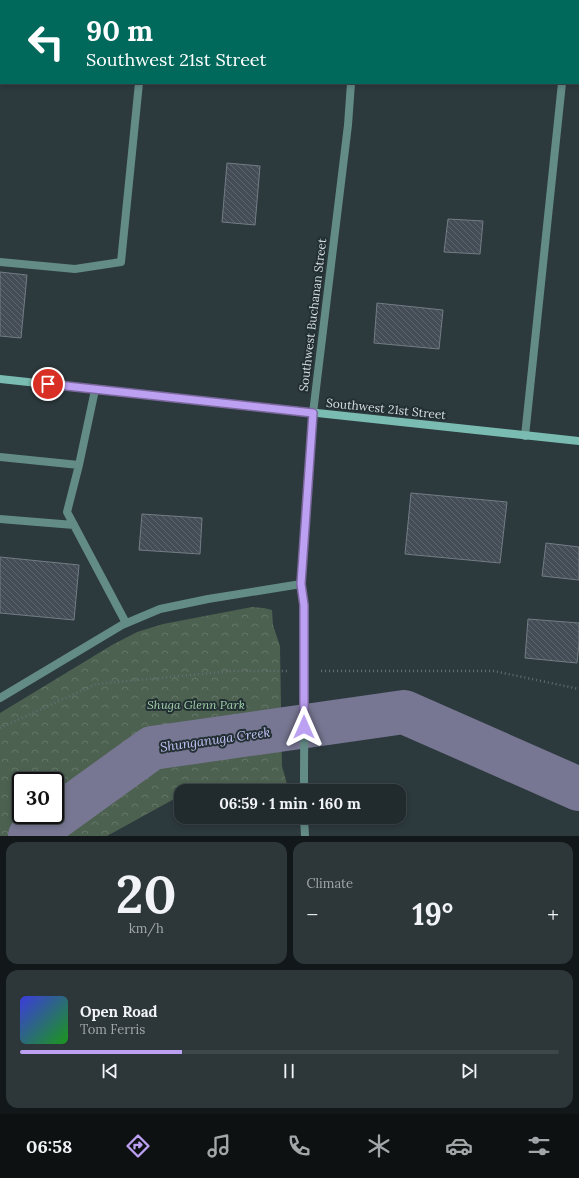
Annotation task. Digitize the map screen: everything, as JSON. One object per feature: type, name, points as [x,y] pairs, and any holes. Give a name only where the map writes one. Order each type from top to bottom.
[{"type":"main road","name":"Southwest 21st Street","points":[[0,379],[579,441]]},
{"type":"street","points":[[0,262],[75,269],[121,262],[139,84]]},
{"type":"street","name":"Southwest Buchanan Street","points":[[304,784],[305,635],[304,605],[301,584],[313,413],[352,84]]},
{"type":"street","points":[[525,436],[562,84]]},
{"type":"street","points":[[95,390],[67,512],[126,623]]},
{"type":"street","points":[[0,457],[79,465]]},
{"type":"street","points":[[0,519],[74,525]]},
{"type":"street","points":[[0,698],[126,623],[160,610],[208,599],[301,584]]},
{"type":"street","points":[[304,824],[304,836]]},
{"type":"green space","name":"Shuga Glenn Park","points":[[252,607],[272,610],[273,625],[280,646],[282,766],[287,784],[174,784],[174,799],[107,836],[0,836],[0,713],[112,645],[137,632],[163,624]]},
{"type":"building","points":[[227,163],[260,166],[255,225],[222,222]]},
{"type":"building","points":[[448,219],[483,221],[480,254],[444,252]]},
{"type":"building","points":[[0,272],[27,275],[21,338],[0,336]]},
{"type":"building","points":[[377,303],[443,310],[439,349],[374,343]]},
{"type":"building","points":[[411,493],[507,502],[500,563],[405,554]]},
{"type":"building","points":[[142,514],[202,518],[200,554],[139,550]]},
{"type":"building","points":[[546,543],[579,547],[579,580],[542,576]]},
{"type":"building","points":[[0,557],[79,565],[74,620],[0,613]]},
{"type":"building","points":[[528,619],[579,623],[577,663],[525,658]]},
{"type":"waterway","name":"Shunganuga Creek","points":[[30,836],[152,748],[404,712],[579,789]]},
{"type":"route","points":[[48,384],[313,413],[301,584],[304,605],[304,727]]}]
